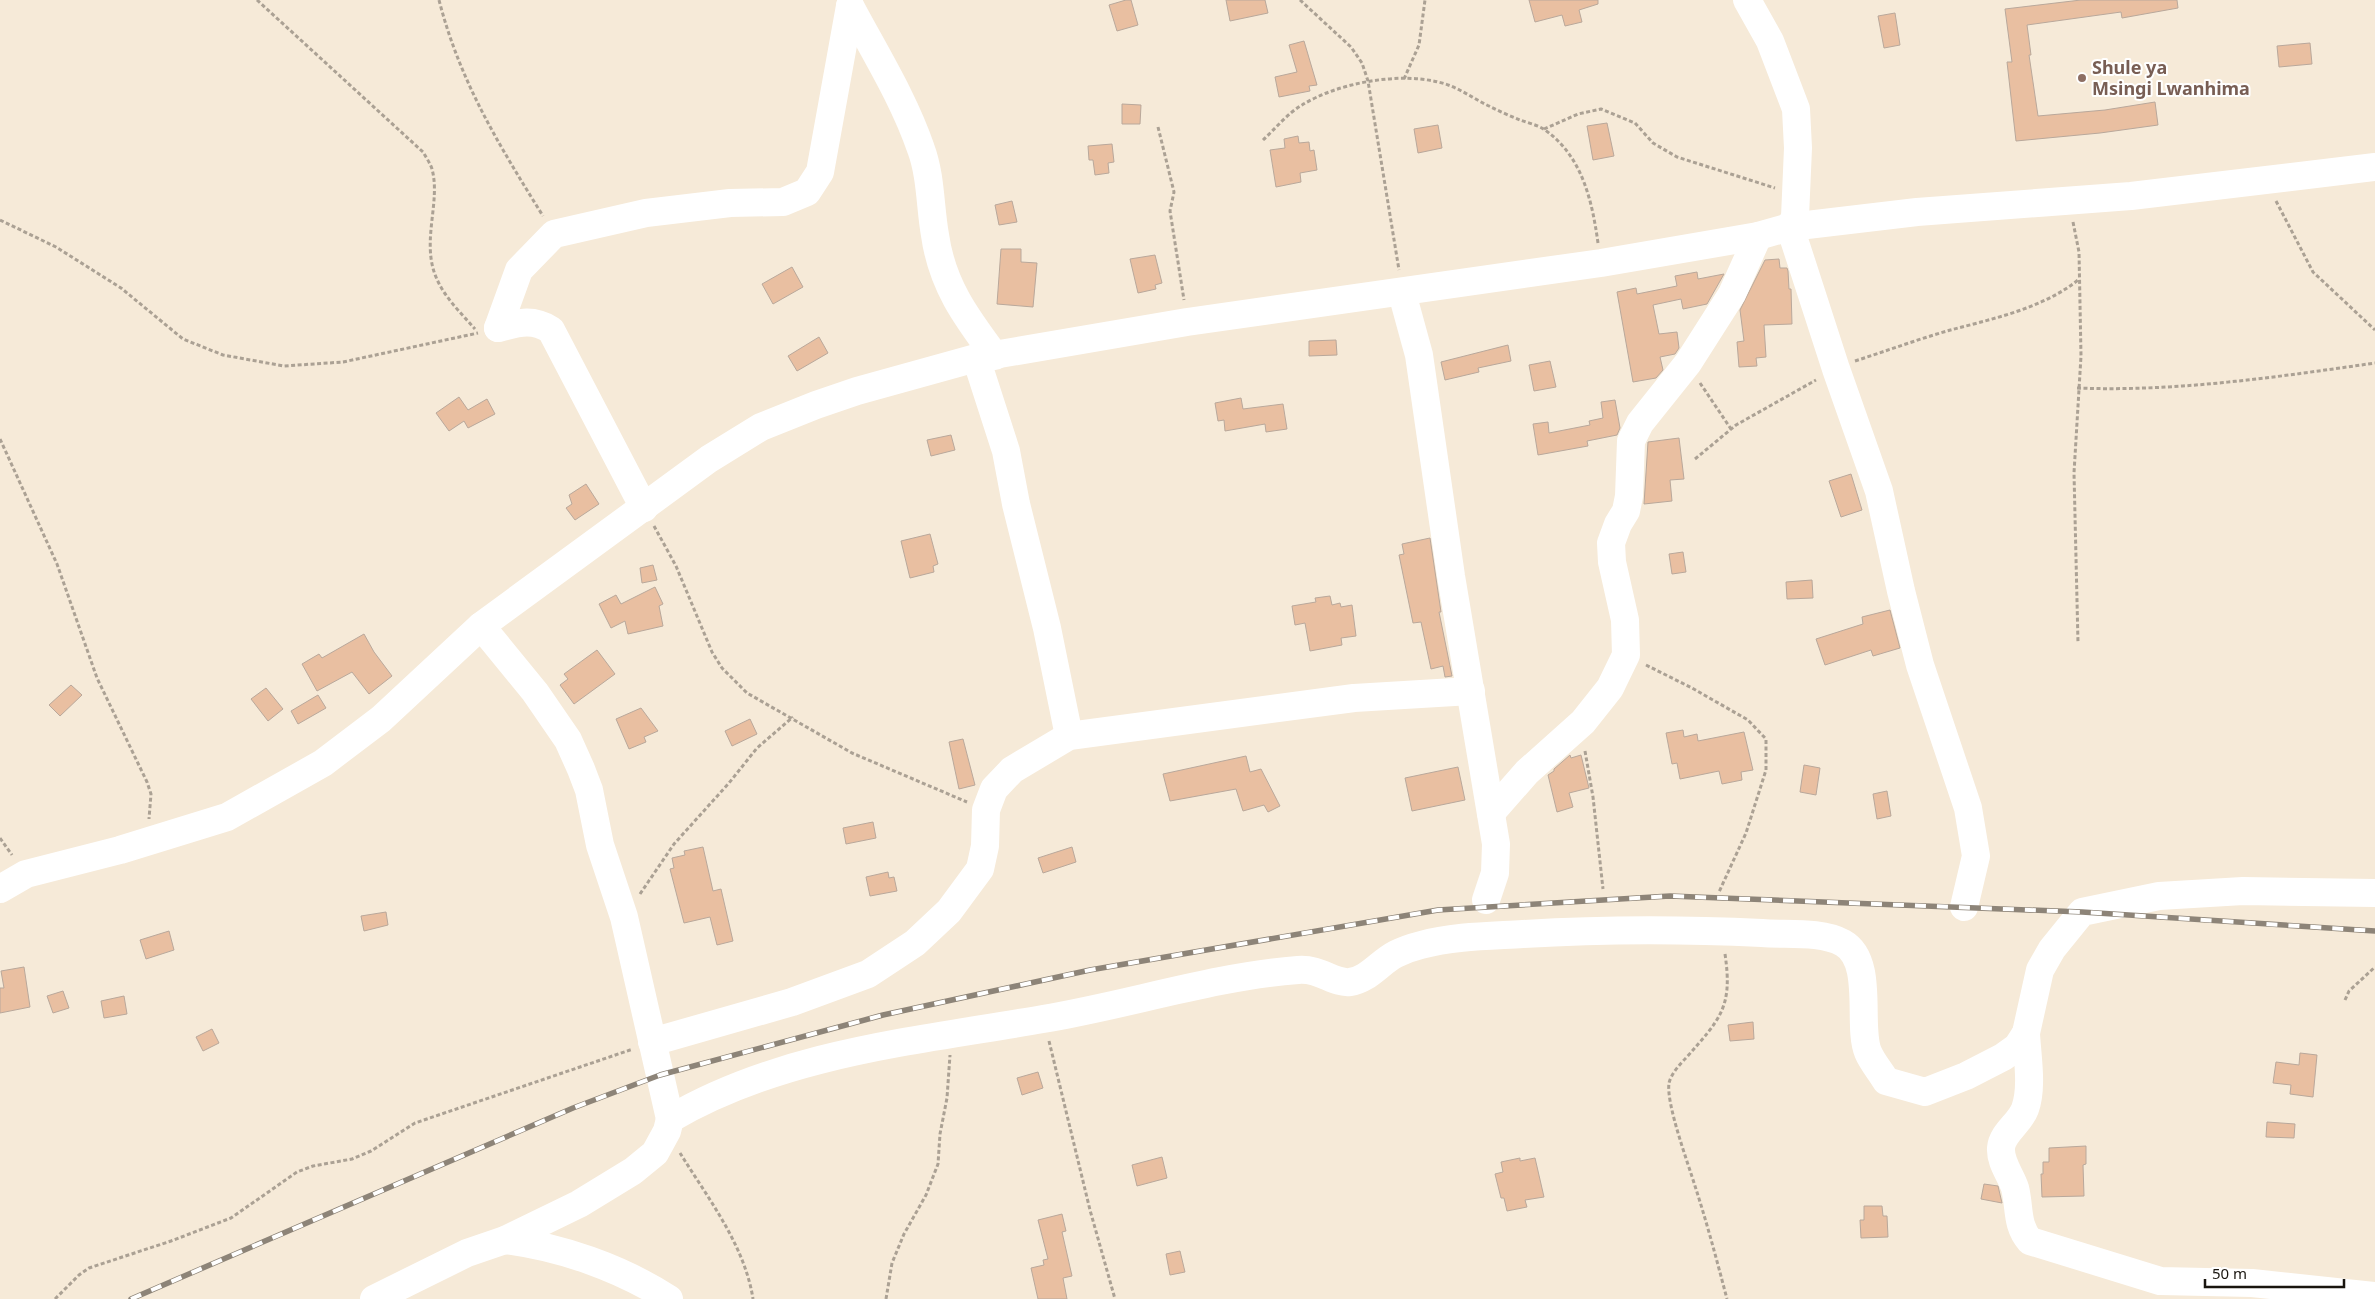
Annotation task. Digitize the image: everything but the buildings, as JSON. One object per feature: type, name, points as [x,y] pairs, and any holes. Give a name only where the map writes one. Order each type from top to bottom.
[{"type":"street","points":[[1747,0],[1770,41],[1796,108],[1798,148],[1795,217],[1790,227],[1836,369],[1879,491],[1920,665],[1968,808],[1976,856],[1964,907]]},
{"type":"street","points":[[488,330],[519,270],[554,234],[646,213],[730,203],[782,202],[807,192],[820,172],[850,6],[908,116],[922,151],[935,237],[946,281],[985,357],[1016,504],[1047,628],[1069,736]]},
{"type":"street","points":[[0,889],[26,874],[148,841],[227,817],[323,763],[381,719],[481,626],[710,459],[761,427],[857,391],[985,357],[1187,322],[1402,293],[1601,263],[1758,236],[1790,227],[1917,212],[2059,202],[2259,182],[2375,168]]},
{"type":"street","points":[[1491,812],[1528,772],[1583,722],[1610,688],[1626,655],[1625,620],[1612,562],[1611,543],[1618,524],[1626,511],[1629,496],[1631,440],[1640,423],[1688,364],[1732,294],[1758,236]]},
{"type":"street","points":[[1402,293],[1419,355],[1450,576],[1496,844],[1495,874],[1486,900]]},
{"type":"street","points":[[488,330],[524,322],[541,323],[551,330],[644,508]]},
{"type":"street","points":[[481,626],[536,692],[568,740],[589,790],[600,845],[624,917],[652,1042],[668,1125]]},
{"type":"street","points":[[652,1042],[792,1002],[868,974],[915,943],[949,911],[980,869],[985,846],[986,810],[994,789],[1012,770],[1069,736],[1354,698],[1471,691]]},
{"type":"street","points":[[2375,893],[2243,891],[2160,896],[2082,912],[2052,949],[2040,970],[2032,995],[2026,1033],[2028,1092],[2025,1110],[2006,1135],[2001,1148],[2004,1162],[2014,1186],[2022,1232],[2030,1242],[2160,1281],[2252,1283],[2375,1296]]},
{"type":"street","points":[[374,1299],[467,1253],[505,1240],[579,1204],[633,1170],[655,1153],[668,1125],[719,1092],[770,1073],[815,1061],[952,1034],[1044,1019],[1204,984],[1300,970],[1316,970],[1340,982],[1348,983],[1367,975],[1395,955],[1434,942],[1482,936],[1589,930],[1721,931],[1820,937],[1844,944],[1857,958],[1864,988],[1867,1050],[1886,1081],[1925,1092],[1966,1076],[2003,1057],[2017,1047],[2026,1033]]},
{"type":"street","points":[[505,1240],[532,1243],[594,1263],[632,1277],[669,1299]]},
{"type":"path","points":[[257,0],[423,152],[432,169],[434,193],[430,252],[436,277],[449,300],[488,330]]},
{"type":"path","points":[[439,0],[465,81],[500,147],[554,234]]},
{"type":"path","points":[[1300,0],[1351,47],[1362,63],[1368,81],[1402,293]]},
{"type":"path","points":[[1404,79],[1419,44],[1425,0]]},
{"type":"path","points":[[1263,140],[1301,106],[1334,89],[1368,81],[1404,79],[1437,81],[1459,89],[1484,104],[1544,129],[1567,151],[1583,176],[1594,214],[1601,263]]},
{"type":"path","points":[[1544,129],[1578,114],[1601,109],[1634,123],[1653,142],[1677,157],[1745,177],[1795,195]]},
{"type":"path","points":[[1158,127],[1174,192],[1170,211],[1187,322]]},
{"type":"path","points":[[2259,182],[2275,198],[2313,272],[2375,330]]},
{"type":"path","points":[[2059,202],[2069,211],[2074,225],[2079,252],[2081,356],[2077,388],[2074,473],[2078,643]]},
{"type":"path","points":[[0,220],[56,247],[121,288],[183,339],[224,355],[284,366],[343,362],[488,330]]},
{"type":"path","points":[[1695,459],[1731,429],[1786,395],[1836,369],[1917,340],[2030,306],[2065,291],[2079,280]]},
{"type":"path","points":[[2077,388],[2128,390],[2299,374],[2375,363]]},
{"type":"path","points":[[1688,364],[1731,429]]},
{"type":"path","points":[[0,438],[57,564],[96,678],[147,782],[151,794],[148,841]]},
{"type":"path","points":[[644,508],[676,566],[712,652],[722,668],[747,693],[793,717],[852,753],[986,810]]},
{"type":"path","points":[[1626,655],[1692,688],[1748,720],[1766,739],[1766,770],[1746,833],[1719,892]]},
{"type":"path","points":[[624,917],[674,844],[729,783],[757,748],[793,717]]},
{"type":"path","points":[[1583,722],[1584,747],[1593,797],[1604,889]]},
{"type":"path","points":[[1721,931],[1727,969],[1724,1012],[1679,1066],[1669,1081],[1670,1097],[1679,1134],[1727,1299]]},
{"type":"path","points":[[2345,1000],[2349,990],[2375,967]]},
{"type":"path","points":[[1044,1019],[1090,1210],[1115,1299]]},
{"type":"path","points":[[886,1299],[892,1263],[904,1234],[926,1195],[938,1164],[940,1134],[947,1098],[952,1034]]},
{"type":"path","points":[[55,1299],[78,1275],[89,1268],[171,1241],[231,1218],[297,1172],[313,1166],[352,1159],[371,1151],[415,1123],[652,1042]]},
{"type":"path","points":[[668,1125],[738,1250],[751,1285],[753,1299]]},
{"type":"railway","points":[[131,1299],[573,1108],[660,1075],[883,1015],[1090,970],[1438,910],[1670,896],[2082,912],[2375,931]]},
{"type":"place","name":"Shule ya Msingi Lwanhima","points":[[2082,78]]}]
